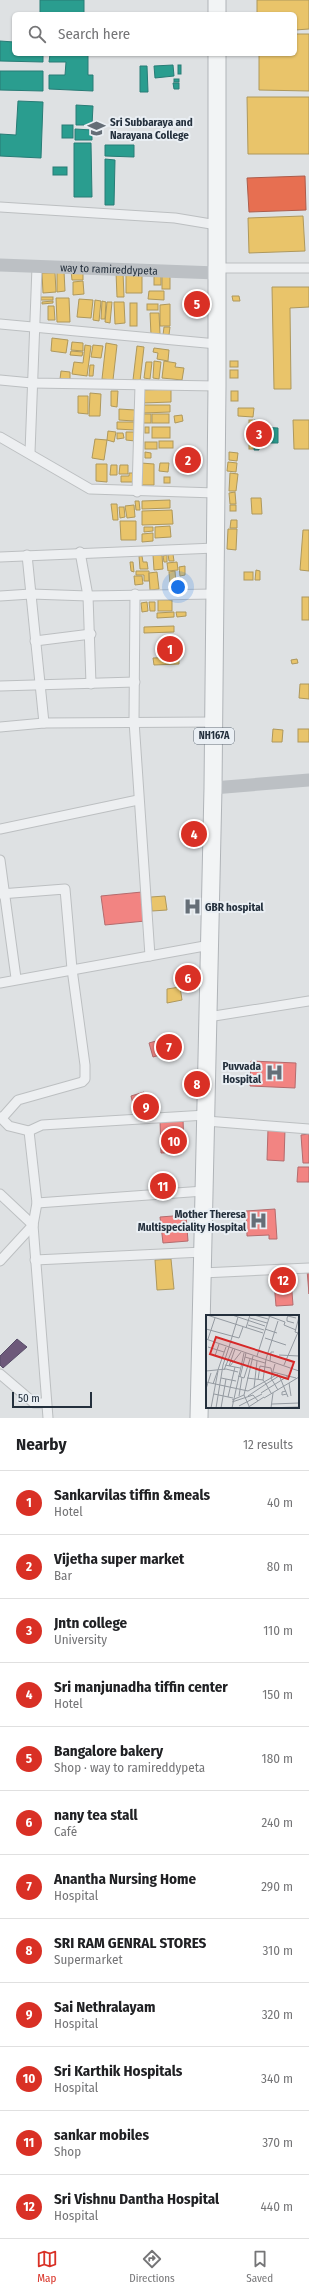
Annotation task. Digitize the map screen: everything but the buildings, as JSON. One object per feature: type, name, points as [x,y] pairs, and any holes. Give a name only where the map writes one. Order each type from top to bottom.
[{"type":"highway","points":[[217,0],[217,12]]},
{"type":"highway","name":"NH167A","points":[[199,1418],[214,722],[218,270],[217,56]]},
{"type":"street","points":[[0,207],[175,218],[217,225]]},
{"type":"street","name":"way to ramireddypeta","points":[[0,265],[218,270]]},
{"type":"street","points":[[30,452],[37,267]]},
{"type":"street","points":[[218,270],[309,268]]},
{"type":"street","points":[[0,324],[217,344]]},
{"type":"street","points":[[0,380],[32,384],[217,386]]},
{"type":"street","points":[[137,492],[140,385]]},
{"type":"street","points":[[0,437],[30,452],[90,489],[137,492],[216,493]]},
{"type":"street","points":[[0,557],[80,552],[215,548]]},
{"type":"street","points":[[80,552],[88,596],[91,634],[91,684]]},
{"type":"street","points":[[27,555],[39,686],[44,722]]},
{"type":"street","points":[[0,596],[31,594],[88,596],[135,594],[214,594]]},
{"type":"street","points":[[135,594],[134,721],[138,800],[150,956]]},
{"type":"street","points":[[35,641],[91,634]]},
{"type":"street","points":[[0,686],[135,682]]},
{"type":"street","points":[[0,727],[44,722],[214,722]]},
{"type":"street","points":[[213,788],[309,780]]},
{"type":"street","points":[[0,829],[138,800]]},
{"type":"street","points":[[0,860],[2,894],[16,978]]},
{"type":"street","points":[[2,894],[65,889],[72,968],[85,1065],[85,1079],[67,1086],[18,1100],[1,1118],[10,1126],[30,1131],[42,1124],[206,1118],[309,1129]]},
{"type":"street","points":[[0,983],[16,978],[210,945]]},
{"type":"street","points":[[208,1017],[309,1001]]},
{"type":"street","points":[[30,1131],[37,1203],[33,1225],[35,1260],[48,1418]]},
{"type":"street","points":[[37,1203],[204,1191]]},
{"type":"street","points":[[0,1194],[33,1225]]},
{"type":"street","points":[[1,1257],[33,1225]]},
{"type":"street","points":[[35,1260],[203,1252]]},
{"type":"street","points":[[202,1272],[309,1268]]},
{"type":"street","points":[[0,1374],[34,1403],[46,1403]]},
{"type":"place","name":"Sri Subbaraya and Narayana College","points":[[97,128]]},
{"type":"place","name":"Bangalore bakery","points":[[197,304]]},
{"type":"place","name":"Jntn college","points":[[259,434]]},
{"type":"place","name":"Vijetha super market","points":[[188,460]]},
{"type":"place","name":"Sankarvilas tiffin &meals","points":[[170,649]]},
{"type":"place","name":"Sri manjunadha tiffin center","points":[[194,834]]},
{"type":"place","name":"GBR hospital","points":[[192,907]]},
{"type":"place","name":"nany tea stall","points":[[188,978]]},
{"type":"place","name":"Anantha Nursing Home","points":[[169,1047]]},
{"type":"place","name":"Puvvada Hospital","points":[[274,1072]]},
{"type":"place","name":"SRI RAM GENRAL STORES","points":[[197,1084]]},
{"type":"place","name":"Sai Nethralayam","points":[[146,1107]]},
{"type":"place","name":"Sri Karthik Hospitals","points":[[174,1141]]},
{"type":"place","name":"sankar mobiles","points":[[163,1186]]},
{"type":"place","name":"Mother Theresa Multispeciality Hospital","points":[[259,1220]]},
{"type":"place","name":"Sri Vishnu Dantha Hospital","points":[[283,1280]]}]
